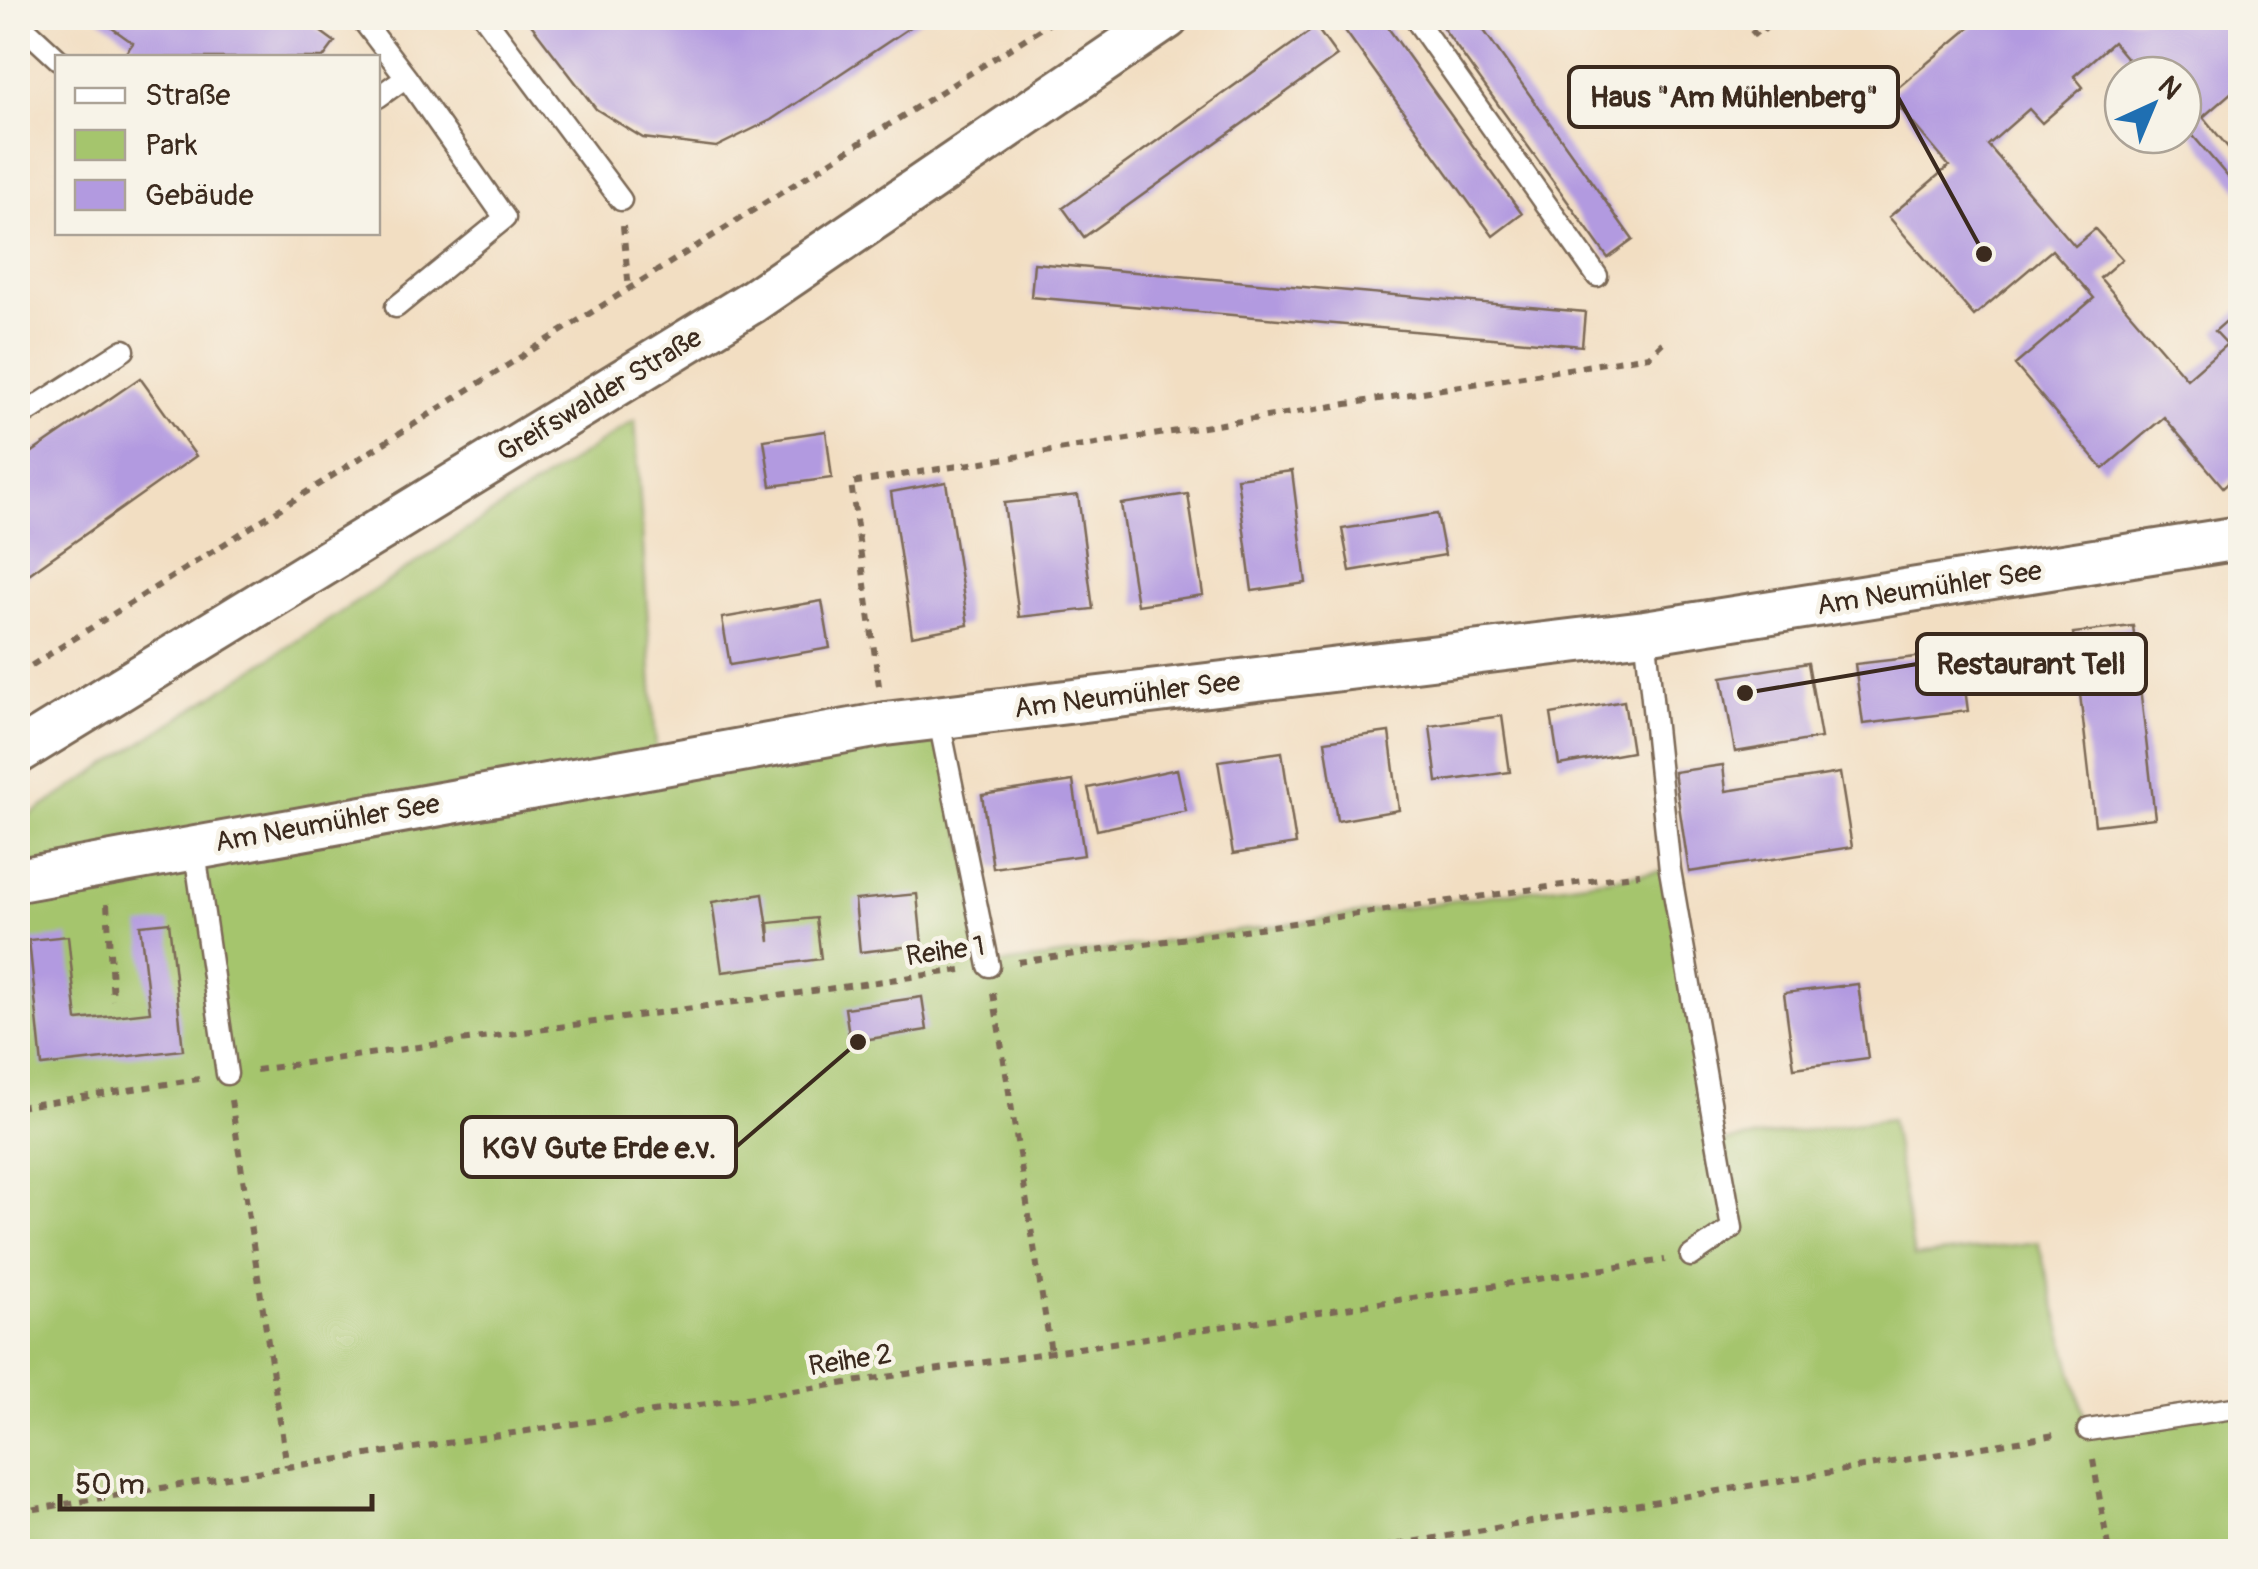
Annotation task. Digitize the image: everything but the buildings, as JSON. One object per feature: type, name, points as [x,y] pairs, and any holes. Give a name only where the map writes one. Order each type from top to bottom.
[{"type":"street","name":"Greifswalder Straße","points":[[18,752],[753,301],[1167,18]]},
{"type":"street","name":"Am Neumühler See","points":[[18,880],[194,845],[886,724],[1644,632],[2240,538]]},
{"type":"lane","points":[[361,18],[505,218],[396,307]]},
{"type":"lane","points":[[485,18],[621,200]]},
{"type":"lane","points":[[1416,20],[1597,276]]},
{"type":"lane","points":[[18,22],[55,57]]},
{"type":"lane","points":[[380,96],[406,76]]},
{"type":"lane","points":[[18,418],[124,350]]},
{"type":"lane","points":[[1644,632],[1670,870],[1732,1228],[1691,1256]]},
{"type":"lane","points":[[938,716],[988,966]]},
{"type":"lane","points":[[194,845],[227,1074]]},
{"type":"lane","points":[[2088,1430],[2240,1408]]},
{"type":"path","points":[[18,674],[629,290],[1048,20],[1058,18]]},
{"type":"path","points":[[1741,18],[1757,36],[1777,18]]},
{"type":"path","points":[[621,200],[629,290]]},
{"type":"path","points":[[886,724],[851,483],[1649,356],[1663,342]]},
{"type":"path","points":[[104,862],[113,1000]]},
{"type":"path","name":"Reihe 1","points":[[18,1107],[1670,870]]},
{"type":"path","points":[[988,966],[1051,1352]]},
{"type":"path","points":[[227,1074],[287,1467]]},
{"type":"path","name":"Reihe 2","points":[[18,1512],[287,1467],[1691,1256]]},
{"type":"path","points":[[1352,1552],[2088,1430],[2109,1552]]},
{"type":"green space","points":[[635,420],[657,764],[938,716],[989,966],[1670,870],[1714,1143],[1891,1119],[1914,1257],[2038,1242],[2088,1430],[2240,1407],[2240,1551],[18,1552],[18,823]]},
{"type":"place","name":"Haus \"Am Mühlenberg\"","points":[[1984,254]]},
{"type":"place","name":"Restaurant Tell","points":[[1745,693]]},
{"type":"place","name":"KGV Gute Erde e.v.","points":[[858,1042]]}]
